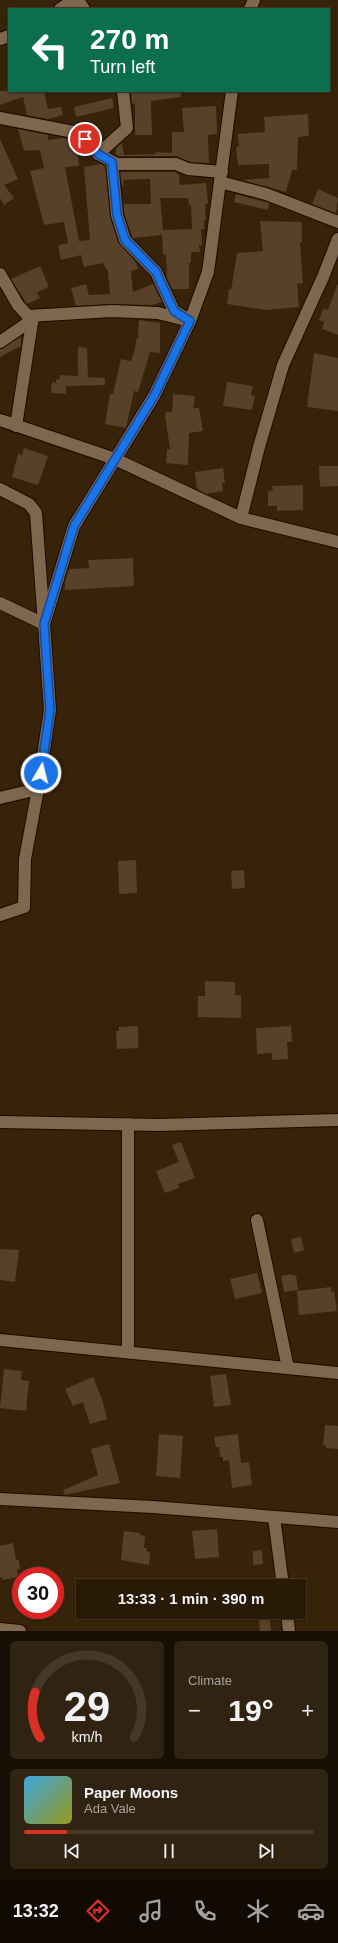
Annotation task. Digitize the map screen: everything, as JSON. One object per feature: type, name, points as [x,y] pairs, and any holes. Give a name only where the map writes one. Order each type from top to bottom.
[{"type":"street","points":[[62,8],[74,0]]},
{"type":"street","points":[[98,154],[127,128],[123,92]]},
{"type":"street","points":[[44,624],[74,526],[154,396],[190,321],[208,272],[232,92]]},
{"type":"street","points":[[0,118],[79,133],[92,144],[98,154],[117,164],[176,164],[221,177],[338,222]]},
{"type":"street","points":[[112,162],[117,215],[125,240],[156,272],[174,311],[190,321]]},
{"type":"street","points":[[241,518],[259,447],[283,365],[323,277],[338,239]]},
{"type":"street","points":[[0,274],[18,305],[28,316],[33,318],[112,311],[158,312],[190,321]]},
{"type":"street","points":[[0,342],[33,318]]},
{"type":"street","points":[[16,426],[33,318]]},
{"type":"street","points":[[0,420],[115,459],[241,518],[338,542]]},
{"type":"street","points":[[0,489],[29,504],[36,513],[50,710],[38,789],[24,859],[24,907],[0,915]]},
{"type":"street","points":[[0,603],[44,624]]},
{"type":"street","points":[[0,798],[38,789]]},
{"type":"street","points":[[0,1122],[160,1124],[338,1120]]},
{"type":"street","points":[[128,1124],[128,1352]]},
{"type":"street","points":[[257,1220],[288,1368]]},
{"type":"street","points":[[0,1340],[338,1373]]},
{"type":"street","points":[[0,1499],[153,1507],[338,1522]]},
{"type":"street","points":[[274,1517],[282,1579]]},
{"type":"street","points":[[287,1619],[289,1631]]},
{"type":"street","points":[[0,1629],[20,1631]]},
{"type":"building","points":[[0,91],[44,92],[48,109],[61,107],[63,115],[48,119],[27,115],[23,97],[0,105]]},
{"type":"building","points":[[131,92],[180,92],[181,97],[151,101],[152,135],[135,135],[135,103],[132,104]]},
{"type":"building","points":[[112,98],[114,108],[76,117],[74,107]]},
{"type":"building","points":[[216,106],[217,134],[208,135],[209,163],[190,162],[176,156],[116,155],[116,148],[122,143],[124,155],[155,154],[156,152],[172,153],[172,132],[184,132],[182,108]]},
{"type":"building","points":[[308,114],[309,136],[298,137],[297,170],[292,170],[286,192],[242,180],[269,178],[269,164],[238,165],[236,147],[239,146],[238,134],[265,132],[264,117]]},
{"type":"building","points":[[18,129],[48,135],[48,140],[64,138],[76,140],[79,166],[65,167],[79,241],[90,240],[84,167],[101,164],[105,166],[110,216],[118,242],[135,261],[138,269],[131,271],[133,292],[153,284],[162,302],[152,305],[112,304],[76,306],[71,288],[86,284],[89,295],[110,294],[108,272],[103,263],[84,267],[81,255],[61,260],[58,245],[68,243],[64,222],[44,225],[30,171],[44,168],[40,150],[24,151]]},
{"type":"building","points":[[0,139],[18,179],[4,185],[14,198],[4,205],[0,198]]},
{"type":"building","points":[[120,172],[174,172],[179,174],[180,185],[206,183],[208,203],[205,204],[206,220],[204,220],[204,229],[201,229],[202,245],[199,245],[200,252],[192,252],[191,254],[191,263],[189,263],[189,289],[172,289],[167,278],[166,254],[163,255],[162,235],[133,238],[132,236],[124,213],[124,204],[151,204],[150,179],[123,180],[124,185],[122,186]],"holes":[[[160,198],[188,198],[189,205],[191,205],[192,229],[163,230]]]},
{"type":"building","points":[[318,189],[338,198],[336,213],[312,204]]},
{"type":"building","points":[[236,194],[269,203],[268,210],[234,202]]},
{"type":"building","points":[[260,221],[302,222],[302,242],[300,242],[303,283],[297,284],[299,307],[266,310],[227,304],[229,289],[231,290],[237,253],[263,251]]},
{"type":"building","points":[[40,266],[49,287],[37,292],[40,298],[27,304],[11,279]]},
{"type":"building","points":[[337,285],[338,335],[322,329],[324,322],[319,320],[323,309],[328,310]]},
{"type":"building","points":[[139,320],[160,323],[160,353],[150,352],[138,392],[134,391],[126,428],[105,424],[110,394],[113,394],[121,359],[131,361],[135,350],[136,339],[138,339]]},
{"type":"building","points":[[21,337],[21,346],[0,357],[0,349]]},
{"type":"building","points":[[78,347],[87,348],[88,377],[105,378],[105,385],[66,386],[66,394],[51,393],[52,382],[56,383],[56,379],[59,380],[60,375],[78,376]]},
{"type":"building","points":[[314,353],[338,358],[338,411],[307,407]]},
{"type":"building","points":[[227,382],[253,386],[251,395],[255,396],[252,410],[223,406]]},
{"type":"building","points":[[173,394],[195,396],[193,408],[199,408],[203,431],[189,433],[188,465],[166,463],[167,449],[170,449],[165,416],[166,412],[172,412]]},
{"type":"building","points":[[24,448],[48,456],[38,485],[12,477],[18,454],[22,455]]},
{"type":"building","points":[[319,466],[338,466],[338,486],[320,487]]},
{"type":"building","points":[[223,468],[225,483],[222,483],[223,491],[206,494],[197,489],[195,472]]},
{"type":"building","points":[[303,485],[303,510],[277,511],[277,506],[268,506],[268,491],[273,490],[272,486]]},
{"type":"building","points":[[133,558],[134,586],[65,590],[65,581],[69,569],[89,568],[88,560]]},
{"type":"building","points":[[136,860],[137,893],[119,894],[118,861]]},
{"type":"building","points":[[244,870],[245,888],[232,889],[231,871]]},
{"type":"building","points":[[205,981],[235,982],[235,995],[241,995],[241,1018],[198,1017],[198,996],[205,996]]},
{"type":"building","points":[[138,1026],[138,1048],[117,1049],[116,1031],[119,1031],[119,1027]]},
{"type":"building","points":[[291,1026],[292,1042],[287,1042],[288,1059],[272,1060],[272,1053],[257,1054],[256,1028]]},
{"type":"building","points":[[181,1142],[195,1178],[178,1184],[179,1188],[165,1193],[156,1171],[179,1162],[172,1145]]},
{"type":"building","points":[[301,1237],[304,1250],[294,1253],[291,1239]]},
{"type":"building","points":[[0,1249],[19,1250],[15,1282],[0,1280]]},
{"type":"building","points":[[257,1273],[262,1293],[235,1299],[230,1279]]},
{"type":"building","points":[[292,1274],[293,1276],[296,1275],[298,1290],[284,1292],[281,1276]]},
{"type":"building","points":[[331,1287],[331,1292],[334,1291],[337,1311],[299,1315],[297,1291]]},
{"type":"building","points":[[4,1369],[22,1371],[21,1380],[29,1381],[26,1411],[0,1408]]},
{"type":"building","points":[[226,1374],[231,1405],[214,1407],[210,1376]]},
{"type":"building","points":[[93,1377],[102,1399],[107,1419],[90,1424],[83,1402],[73,1406],[65,1389]]},
{"type":"building","points":[[325,1425],[338,1426],[338,1449],[326,1448],[326,1446],[323,1445]]},
{"type":"building","points":[[159,1434],[183,1436],[180,1478],[156,1476]]},
{"type":"building","points":[[238,1434],[241,1463],[249,1462],[252,1485],[232,1488],[229,1460],[223,1461],[223,1457],[220,1457],[219,1447],[216,1447],[214,1437]]},
{"type":"building","points":[[109,1444],[120,1483],[65,1495],[63,1490],[98,1475],[91,1449]]},
{"type":"building","points":[[217,1529],[219,1557],[195,1559],[192,1531]]},
{"type":"building","points":[[124,1531],[140,1533],[140,1535],[145,1536],[144,1548],[147,1548],[146,1551],[150,1552],[149,1565],[121,1560]]},
{"type":"building","points":[[13,1543],[16,1560],[19,1560],[20,1567],[12,1567],[12,1578],[2,1580],[2,1577],[0,1578],[0,1546]]},
{"type":"building","points":[[262,1550],[263,1564],[253,1565],[253,1551]]},
{"type":"building","points":[[259,1619],[270,1619],[271,1631],[260,1631]]},
{"type":"route","points":[[41,773],[50,710],[44,624],[74,526],[154,396],[190,321],[174,311],[156,272],[125,240],[117,215],[112,162],[98,154],[92,144],[85,139]]}]
